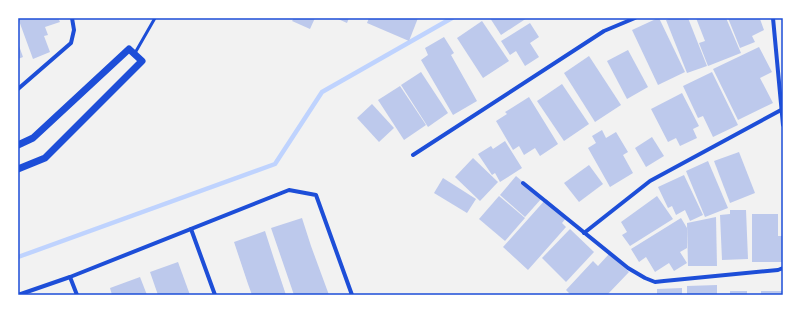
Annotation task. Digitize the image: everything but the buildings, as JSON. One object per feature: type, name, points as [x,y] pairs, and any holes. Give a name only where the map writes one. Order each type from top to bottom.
[{"type":"street","points":[[18,89],[71,43],[74,30],[72,18]]},
{"type":"street","points":[[413,155],[604,31],[634,18]]},
{"type":"street","points":[[773,18],[783,125]]},
{"type":"street","points":[[18,145],[33,138],[129,49],[142,61],[44,158],[18,169]]},
{"type":"street","points":[[584,233],[650,181],[781,110]]},
{"type":"street","points":[[523,183],[628,268],[655,282],[778,270],[783,268]]},
{"type":"street","points":[[18,295],[70,277],[289,190],[316,195],[352,295]]},
{"type":"street","points":[[191,229],[215,295]]},
{"type":"street","points":[[70,277],[77,295]]},
{"type":"lane","points":[[134,54],[155,18]]},
{"type":"waterway","points":[[18,257],[275,164],[322,92],[452,18]]}]
